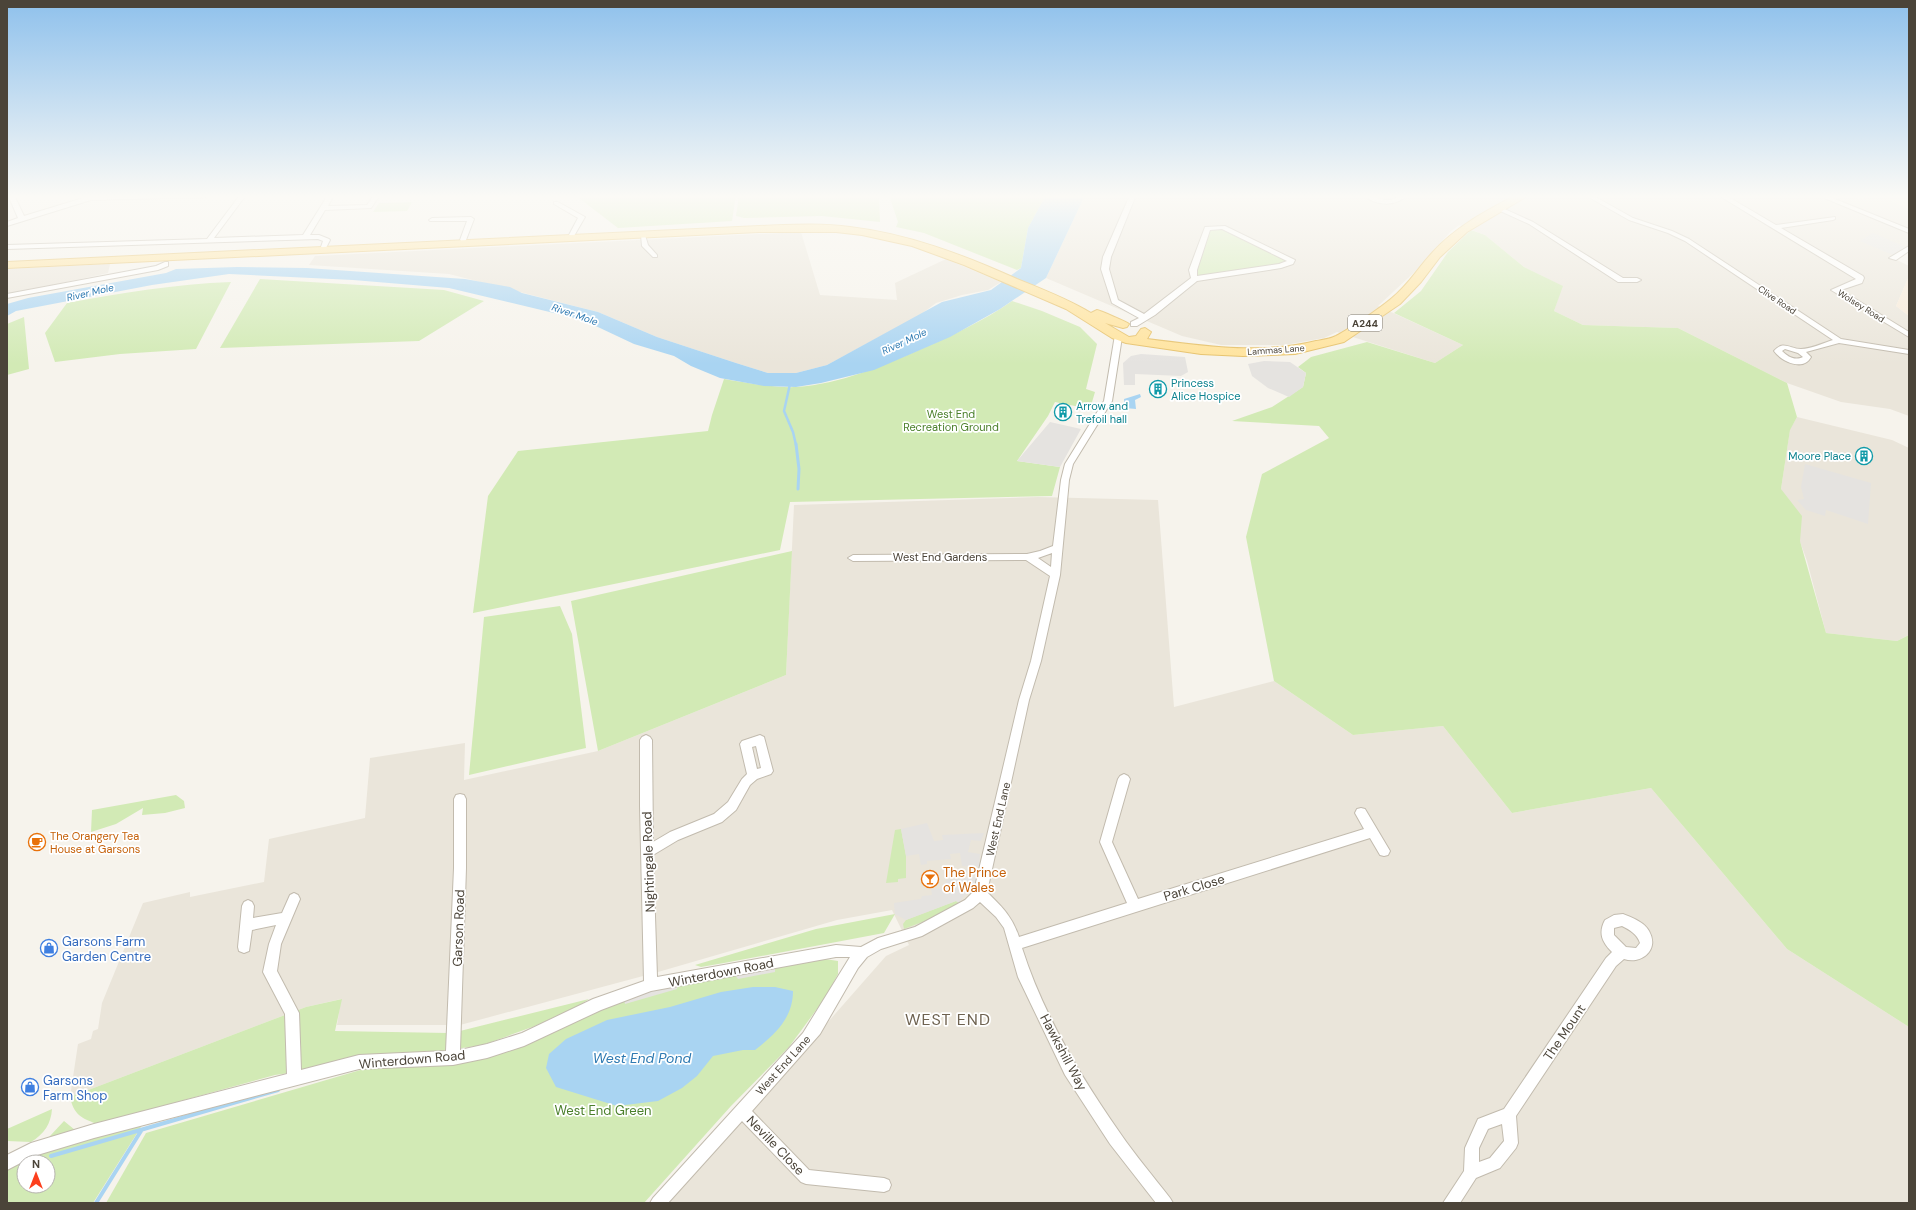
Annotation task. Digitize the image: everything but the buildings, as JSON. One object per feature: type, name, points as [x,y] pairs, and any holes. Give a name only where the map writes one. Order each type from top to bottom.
[{"type":"main road","name":"A244","points":[[7,261],[223,251]]},
{"type":"main road","name":"A244","points":[[7,265],[304,251]]},
{"type":"main road","name":"A244","points":[[937,251],[996,272]]},
{"type":"main road","name":"A244","points":[[952,251],[996,272]]},
{"type":"main road","name":"Lammas Lane","points":[[1034,288],[1082,312],[1124,338],[1220,351],[1295,350],[1340,339],[1396,300],[1417,280],[1440,251]]},
{"type":"main road","name":"Lammas Lane","points":[[996,272],[1087,308],[1105,319],[1134,322],[1153,339],[1167,344]]},
{"type":"main road","points":[[1134,322],[1115,328],[1124,338],[1144,336],[1145,332]]},
{"type":"street","points":[[650,251],[655,256]]},
{"type":"street","points":[[1109,251],[1105,269],[1115,301],[1125,308],[1134,322],[1195,279],[1281,266],[1290,262],[1291,260],[1274,251]]},
{"type":"street","points":[[1195,279],[1193,270],[1199,251]]},
{"type":"street","points":[[1576,251],[1621,280],[1637,280]]},
{"type":"street","name":"Clive Road","points":[[1704,251],[1839,341]]},
{"type":"street","name":"Wolsey Road","points":[[1816,251],[1860,278],[1859,281],[1835,290],[1909,335]]},
{"type":"street","points":[[1893,258],[1903,251]]},
{"type":"street","points":[[7,296],[158,268],[165,264]]},
{"type":"street","points":[[1116,352],[1124,338]]},
{"type":"street","name":"West End Lane","points":[[658,1203],[741,1110],[788,1061],[815,1029],[853,964],[862,953],[878,944],[917,932],[929,926],[970,904],[980,894],[1024,700],[1036,662],[1055,575],[1065,480],[1069,464],[1108,401],[1116,352],[1124,338]]},
{"type":"street","name":"Clive Road","points":[[1801,351],[1839,341],[1909,352]]},
{"type":"street","name":"West End Gardens","points":[[853,558],[1027,557],[1042,554],[1059,546]]},
{"type":"street","points":[[1027,557],[1036,561],[1055,575]]},
{"type":"street","name":"Nightingale Road","points":[[646,740],[652,985]]},
{"type":"street","points":[[648,852],[674,836],[718,818],[732,806],[746,782],[753,774]]},
{"type":"street","points":[[1124,779],[1106,842],[1135,906]]},
{"type":"street","name":"Garson Road","points":[[454,1058],[460,868],[460,799]]},
{"type":"street","points":[[1361,814],[1384,851]]},
{"type":"street","name":"Park Close","points":[[1015,944],[1372,832]]},
{"type":"street","name":"Hawkshill Way","points":[[980,894],[1000,913],[1009,925],[1025,977],[1070,1070],[1115,1139],[1165,1203]]},
{"type":"street","points":[[294,899],[275,944],[270,972],[292,1012],[294,1079]]},
{"type":"street","points":[[244,947],[248,906]]},
{"type":"street","points":[[246,924],[285,918]]},
{"type":"street","name":"Winterdown Road","points":[[7,1162],[31,1150],[94,1131],[359,1062],[454,1058],[486,1051],[524,1039],[598,1004],[652,985],[836,951],[852,951],[862,953]]},
{"type":"street","name":"The Mount","points":[[1509,1114],[1608,966],[1622,952]]},
{"type":"street","name":"Neville Close","points":[[741,1110],[806,1177],[884,1185]]},
{"type":"street","points":[[1451,1203],[1471,1174],[1495,1163],[1512,1143],[1509,1114],[1482,1124],[1472,1148],[1471,1174]]},
{"type":"shaded area","points":[[407,251],[807,251],[820,295],[897,300],[895,283],[946,259],[1001,282],[988,290],[962,295],[936,303],[920,315],[827,365],[796,373],[768,373],[657,337],[598,312],[449,274],[309,265],[315,256]]},
{"type":"shaded area","points":[[1058,251],[1433,251],[1422,265],[1378,306],[1463,345],[1435,363],[1337,332],[1324,338],[1285,345],[1221,345],[1182,336],[1046,278]]},
{"type":"shaded area","points":[[1505,251],[1900,251],[1891,257],[1909,266],[1909,276],[1896,306],[1909,316],[1909,416],[1890,409],[1841,402],[1787,383],[1678,328],[1583,325],[1554,311],[1562,286],[1524,267]]},
{"type":"shaded area","points":[[1885,251],[1898,251],[1893,255]]},
{"type":"shaded area","points":[[110,264],[108,273],[7,295],[7,269]]},
{"type":"shaded area","points":[[1909,276],[1909,316],[1896,306]]},
{"type":"shaded area","points":[[1141,354],[1185,357],[1188,372],[1181,376],[1135,374],[1135,385],[1124,385],[1123,363],[1131,356]]},
{"type":"shaded area","points":[[1264,361],[1290,362],[1306,373],[1303,387],[1289,397],[1268,388],[1252,376],[1248,364]]},
{"type":"shaded area","points":[[1797,417],[1892,440],[1909,448],[1909,635],[1897,641],[1826,633],[1807,561],[1781,489],[1790,429]]},
{"type":"shaded area","points":[[1050,422],[1081,429],[1060,467],[1017,461]]},
{"type":"shaded area","points":[[1805,464],[1871,483],[1868,524],[1826,510],[1825,516],[1806,510],[1797,500],[1804,499],[1801,487]]},
{"type":"shaded area","points":[[1038,497],[1158,500],[1174,707],[1274,681],[1353,735],[1443,726],[1512,813],[1651,788],[1787,949],[1909,1027],[1909,1203],[669,1203],[886,956],[909,945],[892,910],[837,920],[658,972],[460,1025],[337,1025],[341,999],[306,1007],[70,1097],[78,1044],[91,1039],[93,1031],[98,1029],[102,1003],[143,903],[190,892],[190,897],[264,882],[269,839],[365,818],[370,758],[465,743],[464,780],[598,751],[786,675],[794,505]]},
{"type":"shaded area","points":[[927,823],[934,841],[943,840],[942,835],[984,833],[981,841],[971,840],[968,852],[980,854],[979,866],[962,866],[960,853],[950,854],[951,859],[927,861],[927,864],[921,865],[919,854],[906,856],[901,829]]},
{"type":"shaded area","points":[[976,877],[974,883],[959,903],[956,901],[906,920],[895,914],[894,903],[921,899],[922,896],[932,895],[931,889],[943,888],[943,883],[946,883],[946,880]]},
{"type":"shaded area","points":[[775,967],[775,972],[738,979],[734,974]]},
{"type":"shaded area","points":[[677,984],[677,989],[625,1004],[624,1000],[650,989]]},
{"type":"green space","points":[[970,251],[1024,251],[1021,268],[1017,270]]},
{"type":"green space","points":[[1202,251],[1269,251],[1286,260],[1278,264],[1198,276],[1196,274]]},
{"type":"green space","points":[[1505,251],[1524,267],[1563,286],[1554,311],[1583,325],[1678,328],[1787,383],[1797,417],[1790,430],[1781,489],[1802,516],[1800,541],[1826,633],[1897,641],[1909,635],[1909,1027],[1787,949],[1651,788],[1512,813],[1443,726],[1353,735],[1274,681],[1246,537],[1262,474],[1329,438],[1319,426],[1232,421],[1272,407],[1303,387],[1306,373],[1298,367],[1311,357],[1367,342],[1435,363],[1463,345],[1394,313],[1421,291],[1448,252]]},
{"type":"green space","points":[[260,279],[444,290],[484,301],[419,341],[220,348]]},
{"type":"green space","points":[[231,282],[196,349],[120,354],[55,362],[45,333],[67,303],[128,292]]},
{"type":"green space","name":"West End Recreation Ground","points":[[1012,301],[1042,311],[1080,327],[1097,344],[1086,389],[1095,392],[1090,409],[1055,402],[1048,416],[1017,461],[1060,467],[1052,496],[790,502],[780,550],[473,613],[488,496],[518,451],[708,431],[724,379],[760,385],[797,387],[845,378],[891,362],[921,349],[979,321]]},
{"type":"green space","points":[[24,317],[29,369],[7,375],[7,324]]},
{"type":"green space","points":[[792,551],[786,675],[598,751],[571,601]]},
{"type":"green space","points":[[560,606],[572,634],[586,748],[469,775],[484,617]]},
{"type":"green space","points":[[176,795],[184,801],[185,808],[165,813],[142,815],[143,808],[116,824],[91,832],[92,810]]},
{"type":"green space","points":[[901,829],[906,856],[906,878],[898,879],[898,882],[886,883],[895,830]]},
{"type":"green space","points":[[956,901],[959,903],[938,916],[904,929],[903,924],[906,920]]},
{"type":"green space","points":[[895,914],[884,933],[701,967],[695,965],[816,929]]},
{"type":"green space","name":"West End Green","points":[[825,959],[838,961],[838,974],[825,998],[789,1047],[731,1106],[644,1203],[106,1203],[146,1133],[374,1066],[438,1063],[650,989]]},
{"type":"green space","points":[[342,999],[335,1031],[448,1033],[589,999],[580,1005],[535,1026],[483,1045],[275,1075],[97,1124],[82,1118],[76,1112],[72,1103],[70,1097],[306,1007]]},
{"type":"green space","points":[[52,1109],[46,1128],[36,1139],[31,1142],[7,1141],[7,1129]]},
{"type":"green space","points":[[146,1119],[93,1203],[7,1203],[7,1165],[16,1162],[16,1194],[56,1194],[56,1154],[40,1154]]},
{"type":"green space","points":[[64,1121],[75,1130],[49,1137],[50,1136]]},
{"type":"water","name":"River Mole","points":[[1024,251],[1058,251],[1046,278],[1000,309],[950,337],[874,370],[821,383],[796,387],[764,386],[720,378],[691,366],[674,356],[634,344],[583,320],[449,288],[353,280],[229,274],[152,285],[16,311],[7,316],[7,304],[28,298],[166,273],[176,269],[237,267],[307,268],[465,279],[510,287],[522,293],[598,312],[657,337],[768,373],[796,373],[827,365],[942,302],[991,290],[1021,268]]},
{"type":"water","points":[[1140,394],[1141,397],[1135,400],[1136,409],[1125,408],[1124,399]]},
{"type":"water","name":"West End Pond","points":[[753,987],[775,987],[793,991],[790,1010],[781,1025],[755,1050],[743,1050],[713,1056],[697,1076],[682,1088],[658,1101],[617,1106],[556,1087],[546,1068],[549,1054],[566,1039],[607,1020],[670,1007],[721,992]]},
{"type":"waterway","points":[[790,384],[784,411],[793,432],[796,445]]},
{"type":"waterway","points":[[796,444],[799,469],[798,489]]},
{"type":"waterway","points":[[56,1155],[278,1090]]},
{"type":"waterway","points":[[96,1203],[141,1131]]},
{"type":"place","name":"Princess Alice Hospice","points":[[1158,389]]},
{"type":"place","name":"Arrow and Trefoil hall","points":[[1063,412]]},
{"type":"place","name":"Moore Place","points":[[1864,456]]},
{"type":"place","name":"The Orangery Tea House at Garsons","points":[[37,842]]},
{"type":"place","name":"The Prince of Wales","points":[[930,879]]},
{"type":"place","name":"Garsons Farm Garden Centre","points":[[49,948]]},
{"type":"place","name":"Garsons Farm Shop","points":[[30,1087]]},
{"type":"district","name":"WEST END","points":[[948,1019]]}]
